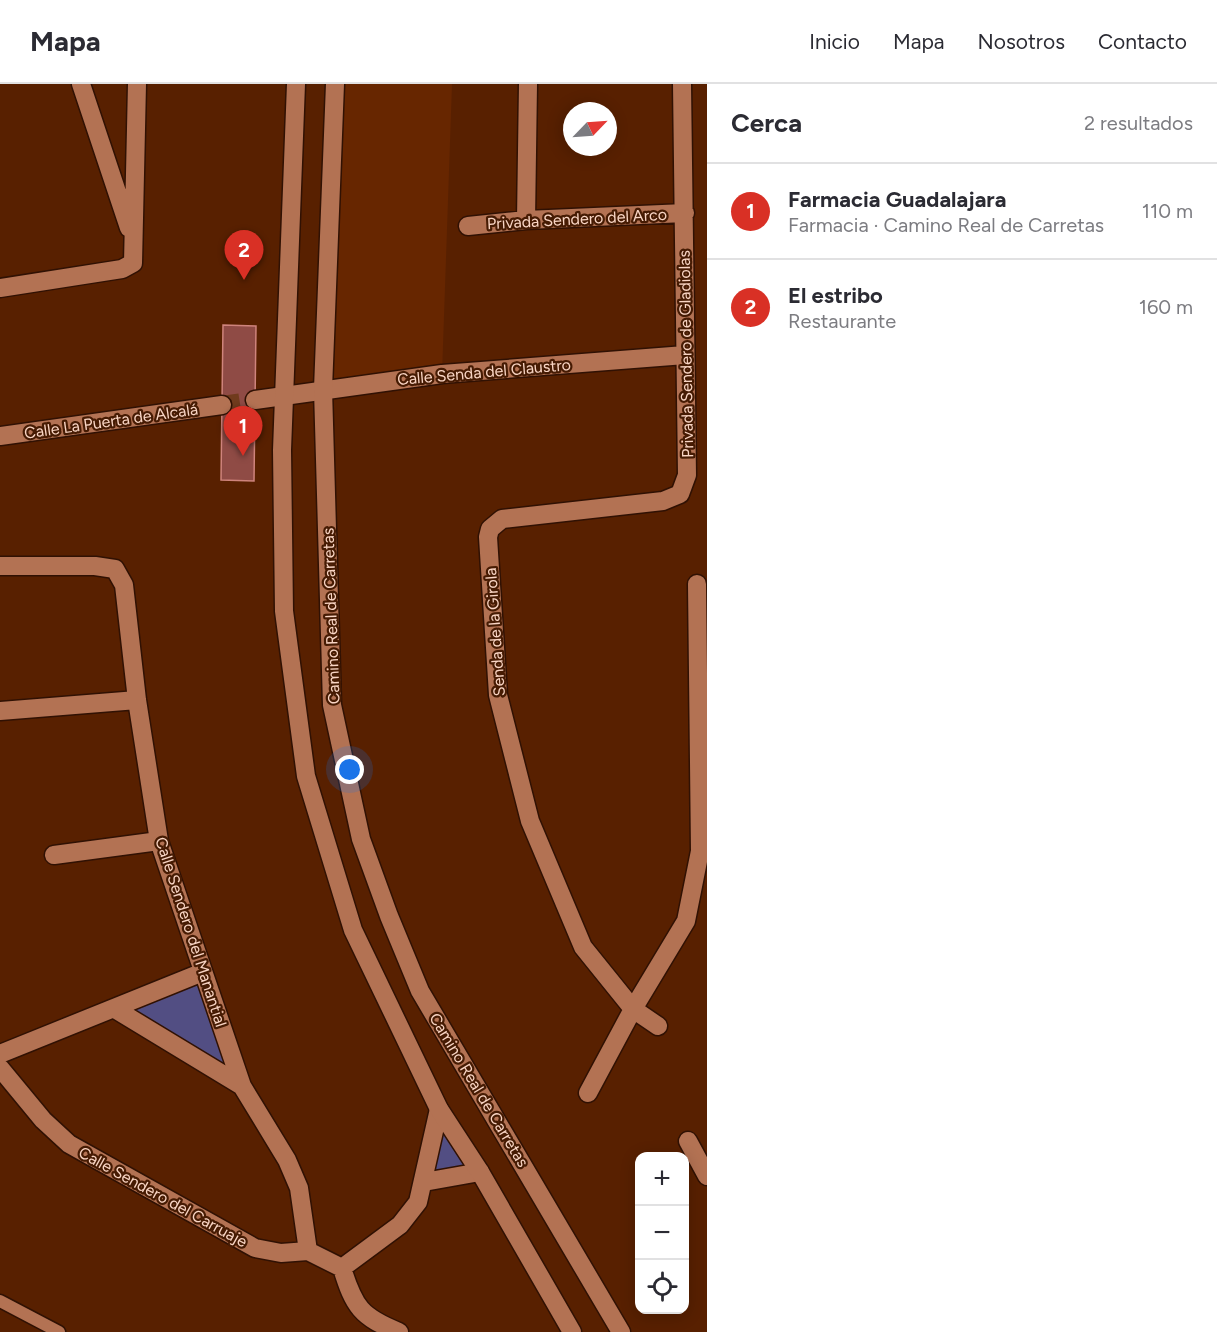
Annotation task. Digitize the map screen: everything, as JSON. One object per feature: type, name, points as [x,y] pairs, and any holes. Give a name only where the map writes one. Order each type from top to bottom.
[{"type":"street","points":[[81,84],[134,241]]},
{"type":"street","points":[[0,288],[128,267],[135,259],[137,84]]},
{"type":"street","points":[[296,84],[283,395],[284,611],[306,776],[353,930],[439,1109],[480,1172],[572,1332]]},
{"type":"street","name":"Camino Real de Carretas","points":[[335,84],[324,389],[332,705],[361,839],[388,916],[420,991],[621,1332]]},
{"type":"street","points":[[526,220],[528,84]]},
{"type":"street","name":"Privada Sendero de Gladiolas","points":[[680,494],[687,475],[682,84]]},
{"type":"street","name":"Privada Sendero del Arco","points":[[468,226],[526,220],[685,213]]},
{"type":"street","name":"Calle Senda del Claustro","points":[[283,395],[442,374],[685,356]]},
{"type":"street","points":[[255,400],[283,395]]},
{"type":"street","name":"Calle La Puerta de Alcalá","points":[[0,436],[222,405]]},
{"type":"street","name":"Senda de la Girola","points":[[658,1026],[633,1008],[583,947],[530,821],[498,695],[488,537],[490,529],[502,519],[663,501],[680,494]]},
{"type":"street","name":"Calle Sendero del Manantial","points":[[0,566],[95,566],[115,569],[124,585],[137,700],[159,841],[242,1086],[287,1160],[298,1188],[309,1251]]},
{"type":"street","points":[[588,1093],[633,1008],[686,921],[700,852],[697,584]]},
{"type":"street","points":[[0,711],[137,700]]},
{"type":"street","points":[[54,855],[159,841]]},
{"type":"street","points":[[0,1053],[203,972]]},
{"type":"street","points":[[115,1009],[242,1086]]},
{"type":"street","name":"Calle Sendero del Carruaje","points":[[0,1068],[43,1120],[69,1144],[255,1248],[281,1253],[309,1251]]},
{"type":"street","points":[[342,1268],[400,1225],[418,1202],[439,1109]]},
{"type":"street","points":[[688,1141],[707,1176]]},
{"type":"street","points":[[424,1182],[480,1172]]},
{"type":"street","points":[[309,1251],[342,1268],[350,1293],[371,1320],[399,1332]]},
{"type":"lane","points":[[0,1301],[59,1332]]},
{"type":"shaded area","points":[[335,84],[452,84],[442,374],[323,389]]},
{"type":"shaded area","points":[[203,972],[242,1086],[115,1009]]},
{"type":"shaded area","points":[[439,1109],[480,1172],[424,1182]]},
{"type":"building","points":[[223,325],[256,326],[254,481],[221,480]]},
{"type":"tunnel","points":[[222,405],[255,400]]},
{"type":"place","name":"El estribo","points":[[244,280]]},
{"type":"place","name":"Farmacia Guadalajara","points":[[243,456]]}]
